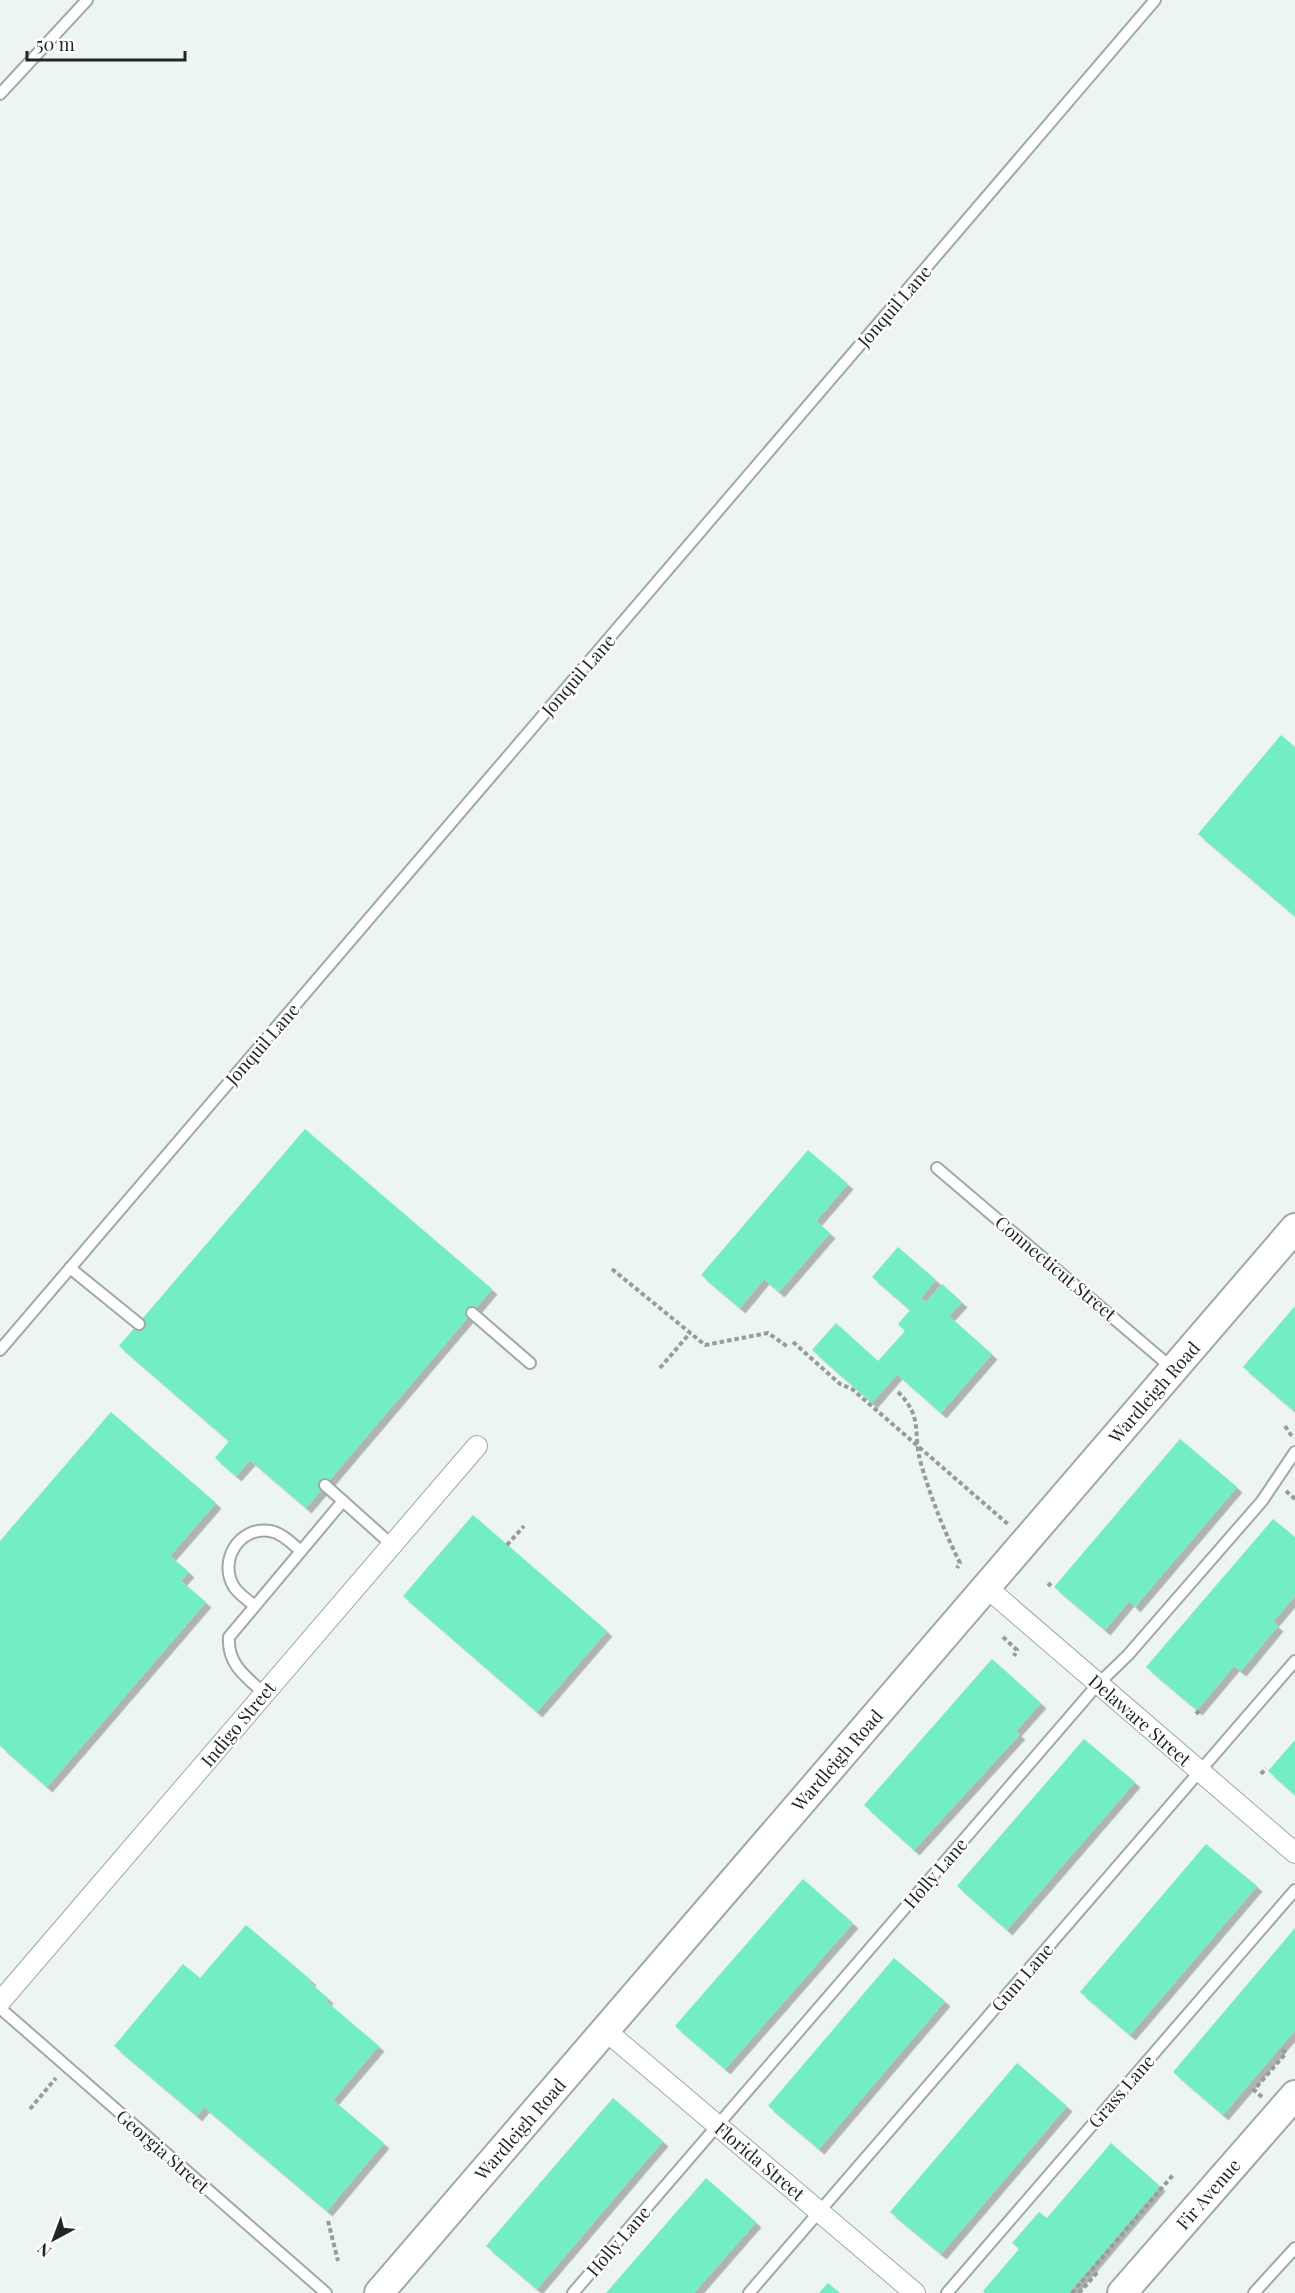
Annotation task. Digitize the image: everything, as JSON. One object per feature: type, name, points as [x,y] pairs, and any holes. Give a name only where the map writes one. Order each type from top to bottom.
[{"type":"main road","name":"Wardleigh Road","points":[[379,2293],[1295,1228]]},
{"type":"main road","name":"Fir Avenue","points":[[1122,2293],[1295,2095]]},
{"type":"street","name":"Indigo Street","points":[[0,2002],[477,1446]]},
{"type":"street","name":"Delaware Street","points":[[986,1587],[1295,1853]]},
{"type":"street","name":"Florida Street","points":[[606,2030],[915,2293]]},
{"type":"lane","points":[[0,94],[87,0]]},
{"type":"lane","name":"Jonquil Lane","points":[[0,1350],[1155,0]]},
{"type":"lane","name":"Connecticut Street","points":[[937,1168],[1174,1369]]},
{"type":"lane","points":[[70,1268],[139,1324]]},
{"type":"lane","points":[[472,1313],[530,1363]]},
{"type":"lane","name":"Holly Lane","points":[[573,2293],[1098,1684],[1128,1655],[1262,1501],[1295,1452]]},
{"type":"lane","points":[[325,1485],[392,1545]]},
{"type":"lane","points":[[264,1693],[240,1672],[230,1651],[230,1637],[254,1605],[343,1500]]},
{"type":"lane","points":[[254,1605],[234,1587],[228,1572],[230,1555],[239,1541],[253,1532],[270,1531],[286,1538],[301,1551]]},
{"type":"lane","name":"Gum Lane","points":[[750,2293],[1295,1661]]},
{"type":"lane","name":"Grass Lane","points":[[948,2293],[1295,1890]]},
{"type":"lane","name":"Georgia Street","points":[[0,2008],[326,2293]]},
{"type":"lane","points":[[1254,2293],[1295,2248]]},
{"type":"path","points":[[612,1269],[705,1346],[768,1333],[788,1347]]},
{"type":"path","points":[[660,1368],[690,1333]]},
{"type":"path","points":[[793,1342],[840,1384],[852,1389],[1010,1525]]},
{"type":"path","points":[[898,1392],[913,1407],[921,1462],[941,1522],[960,1563],[957,1568]]},
{"type":"path","points":[[1285,1426],[1295,1440]]},
{"type":"path","points":[[1286,1491],[1295,1498]]},
{"type":"path","points":[[507,1545],[524,1526]]},
{"type":"path","points":[[1003,1637],[1017,1650],[1014,1656]]},
{"type":"path","points":[[1261,1774],[1266,1768]]},
{"type":"path","points":[[1254,2090],[1286,2053],[1282,2049]]},
{"type":"path","points":[[1072,2293],[1173,2175]]},
{"type":"path","points":[[328,2221],[338,2262]]},
{"type":"path","points":[[1079,2293],[1096,2274],[1092,2270]]},
{"type":"building","points":[[1281,735],[1295,747],[1295,916],[1198,834]]},
{"type":"building","points":[[305,1129],[492,1289],[306,1508],[250,1460],[236,1476],[215,1458],[229,1441],[119,1346]]},
{"type":"building","points":[[808,1150],[848,1184],[816,1221],[830,1233],[779,1292],[764,1279],[740,1308],[701,1275]]},
{"type":"building","points":[[898,1247],[936,1280],[921,1298],[926,1302],[942,1284],[962,1302],[949,1316],[992,1354],[941,1413],[897,1374],[872,1403],[812,1350],[836,1323],[878,1361],[905,1331],[898,1324],[910,1310],[872,1277]]},
{"type":"building","points":[[1295,1306],[1295,1408],[1293,1410],[1243,1367]]},
{"type":"building","points":[[111,1412],[216,1503],[170,1556],[189,1572],[181,1581],[206,1602],[47,1787],[0,1746],[0,1541]]},
{"type":"building","points":[[1180,1439],[1237,1487],[1135,1607],[1129,1601],[1105,1630],[1054,1587]]},
{"type":"building","points":[[473,1515],[607,1631],[537,1712],[403,1596]]},
{"type":"building","points":[[1273,1519],[1295,1537],[1295,1596],[1273,1622],[1278,1626],[1241,1671],[1234,1666],[1197,1710],[1146,1667]]},
{"type":"building","points":[[992,1659],[1041,1703],[1016,1731],[1020,1734],[914,1850],[864,1805]]},
{"type":"building","points":[[1084,1739],[1135,1782],[1007,1930],[957,1886]]},
{"type":"building","points":[[1295,1740],[1295,1795],[1268,1771]]},
{"type":"building","points":[[1206,1844],[1257,1886],[1130,2035],[1080,1992]]},
{"type":"building","points":[[803,1879],[853,1923],[725,2069],[675,2026]]},
{"type":"building","points":[[246,1925],[311,1980],[309,1982],[328,1998],[326,2001],[379,2046],[333,2100],[384,2143],[327,2211],[204,2107],[197,2116],[114,2046],[183,1964],[200,1978]]},
{"type":"building","points":[[1295,1928],[1295,2030],[1223,2115],[1173,2072]]},
{"type":"building","points":[[894,1958],[945,2001],[819,2149],[768,2106]]},
{"type":"building","points":[[1017,2063],[1067,2106],[941,2254],[890,2212]]},
{"type":"building","points":[[613,2098],[663,2141],[537,2289],[486,2246]]},
{"type":"building","points":[[1111,2143],[1160,2186],[1069,2293],[985,2293],[983,2291],[1019,2249],[1012,2243],[1039,2212],[1047,2218]]},
{"type":"building","points":[[706,2178],[756,2222],[694,2293],[606,2293]]},
{"type":"building","points":[[828,2283],[840,2293],[819,2293]]}]
